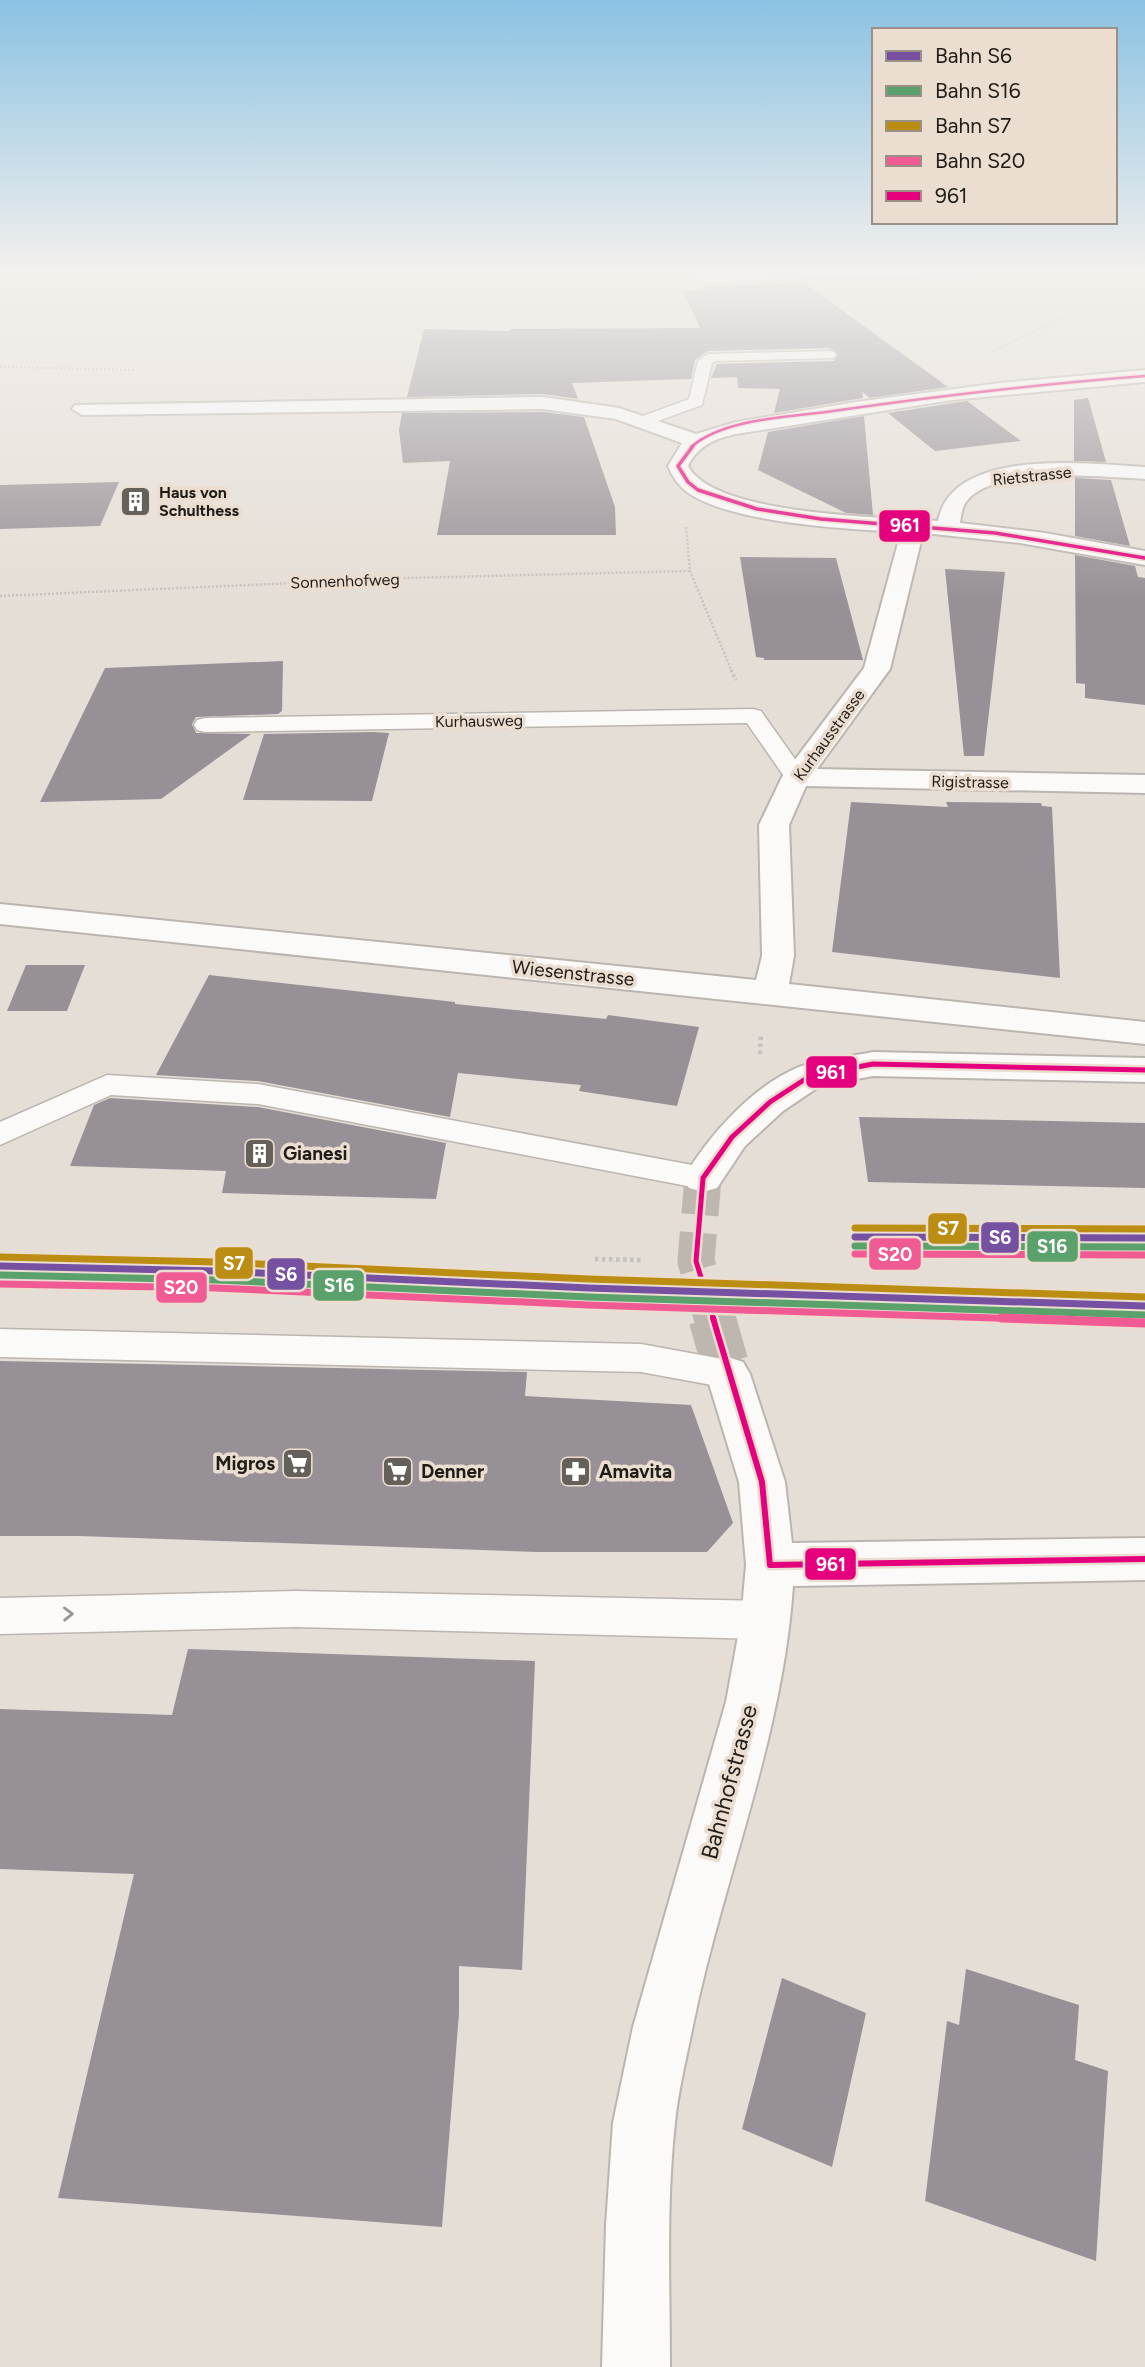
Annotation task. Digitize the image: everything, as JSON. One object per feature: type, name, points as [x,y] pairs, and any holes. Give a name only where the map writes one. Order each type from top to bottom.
[{"type":"street","points":[[1076,380],[818,414],[731,429],[696,441],[681,454],[678,466],[685,481],[703,492],[745,505],[794,514],[1066,542],[1145,558]]},
{"type":"street","points":[[82,409],[519,402],[595,409],[696,441]]},
{"type":"street","name":"Rietstrasse","points":[[948,528],[951,506],[959,495],[975,484],[991,478],[1039,471],[1145,473]]},
{"type":"street","name":"Kurhausstrasse","points":[[771,990],[778,956],[774,825],[796,777],[877,669],[914,526]]},
{"type":"street","name":"Rigistrasse","points":[[796,777],[1145,785]]},
{"type":"street","name":"Wiesenstrasse","points":[[0,914],[588,975],[771,990],[1145,1032]]},
{"type":"street","points":[[703,1178],[733,1137],[770,1102],[810,1076],[873,1064],[1145,1070]]},
{"type":"street","name":"Bahnhofstrasse","points":[[636,2367],[638,2225],[644,2123],[663,2026],[752,1702],[768,1592],[762,1482],[728,1374]]},
{"type":"street","points":[[768,1592],[1145,1559]]},
{"type":"lane","points":[[641,422],[696,401],[701,380]]},
{"type":"lane","points":[[753,716],[796,777]]},
{"type":"lane","name":"Kurhausweg","points":[[205,726],[753,716]]},
{"type":"lane","points":[[0,1134],[107,1085],[258,1094],[703,1178]]},
{"type":"lane","points":[[0,1343],[641,1358],[728,1374]]},
{"type":"lane","points":[[0,1616],[296,1609],[768,1592]]},
{"type":"path","name":"Sonnenhofweg","points":[[0,596],[406,578],[690,571],[709,621],[753,716]]},
{"type":"path","points":[[760,1063],[761,1032]]},
{"type":"path","points":[[596,1259],[642,1259]]},
{"type":"building","points":[[411,380],[648,380],[572,383],[578,399],[543,394],[407,397]]},
{"type":"building","points":[[737,380],[939,380],[948,387],[870,398],[862,392],[863,398],[774,413],[780,389],[738,388]]},
{"type":"building","points":[[1088,398],[1106,462],[1074,461],[1074,400]]},
{"type":"building","points":[[967,401],[1021,441],[935,451],[888,413]]},
{"type":"building","points":[[543,412],[584,417],[615,507],[616,535],[437,535],[450,461],[403,463],[399,430],[402,413]]},
{"type":"building","points":[[864,416],[873,515],[846,513],[758,470],[768,432]]},
{"type":"building","points":[[1075,478],[1111,480],[1130,546],[1075,536]]},
{"type":"building","points":[[119,482],[100,526],[0,529],[0,485]]},
{"type":"building","points":[[1075,555],[1135,566],[1138,577],[1145,578],[1145,705],[1085,698],[1085,684],[1076,683]]},
{"type":"building","points":[[740,557],[836,558],[863,660],[764,660],[756,657]]},
{"type":"building","points":[[945,569],[1005,572],[984,756],[964,756]]},
{"type":"building","points":[[283,661],[282,711],[278,714],[196,717],[192,724],[196,733],[251,734],[161,799],[40,802],[105,668]]},
{"type":"building","points":[[389,733],[372,801],[243,800],[264,734]]},
{"type":"building","points":[[851,802],[948,807],[946,802],[1041,803],[1042,806],[1052,807],[1060,978],[832,952]]},
{"type":"building","points":[[26,965],[85,965],[67,1011],[7,1011]]},
{"type":"building","points":[[209,975],[455,1004],[606,1019],[608,1015],[699,1027],[677,1106],[579,1091],[581,1085],[458,1073],[450,1117],[258,1081],[156,1075]]},
{"type":"building","name":"Gianesi","points":[[110,1098],[258,1107],[446,1143],[436,1199],[222,1193],[226,1171],[70,1166],[94,1105]]},
{"type":"building","points":[[859,1117],[1145,1123],[1145,1188],[868,1182]]},
{"type":"building","points":[[0,1361],[527,1372],[525,1396],[691,1405],[733,1523],[707,1552],[537,1552],[79,1536],[0,1536]]},
{"type":"building","points":[[188,1649],[535,1661],[522,1970],[459,1966],[459,2013],[442,2227],[58,2198],[134,1874],[0,1869],[0,1709],[172,1715]]},
{"type":"building","points":[[966,1969],[1079,2005],[1075,2060],[1108,2071],[1096,2261],[925,2201],[947,2021],[959,2025]]},
{"type":"building","points":[[782,1978],[866,2013],[832,2167],[742,2129]]},
{"type":"tunnel","points":[[703,1178],[696,1261],[713,1320]]},
{"type":"tunnel","points":[[712,1318],[728,1374]]},
{"type":"rail line","name":"S7","points":[[855,1228],[1145,1229]]},
{"type":"rail line","name":"S6","points":[[855,1237],[1145,1238]]},
{"type":"rail line","name":"S16","points":[[855,1246],[1145,1247]]},
{"type":"rail line","name":"S20","points":[[855,1254],[1145,1255]]},
{"type":"rail line","name":"S7","points":[[0,1257],[216,1262],[589,1279],[1145,1297]]},
{"type":"rail line","name":"S6","points":[[0,1266],[216,1271],[589,1288],[1145,1306]]},
{"type":"rail line","name":"S16","points":[[0,1275],[216,1280],[589,1297],[1145,1315]]},
{"type":"rail line","name":"S20","points":[[0,1284],[215,1288],[588,1305],[1144,1323]]},
{"type":"transit line","name":"961","points":[[1092,380],[949,395],[756,422],[726,429],[701,440],[687,451],[678,466],[688,482],[698,490],[757,509],[821,519],[995,533],[1145,558]]},
{"type":"transit line","name":"961","points":[[1145,1070],[873,1064],[810,1076],[770,1102],[732,1137],[703,1178],[696,1261],[762,1482],[770,1565],[1145,1559]]},
{"type":"place","name":"Haus von Schulthess","points":[[136,501]]},
{"type":"place","name":"Gianesi","points":[[260,1153]]},
{"type":"place","name":"Migros","points":[[298,1463]]},
{"type":"place","name":"Denner","points":[[398,1471]]},
{"type":"place","name":"Amavita","points":[[576,1471]]}]
